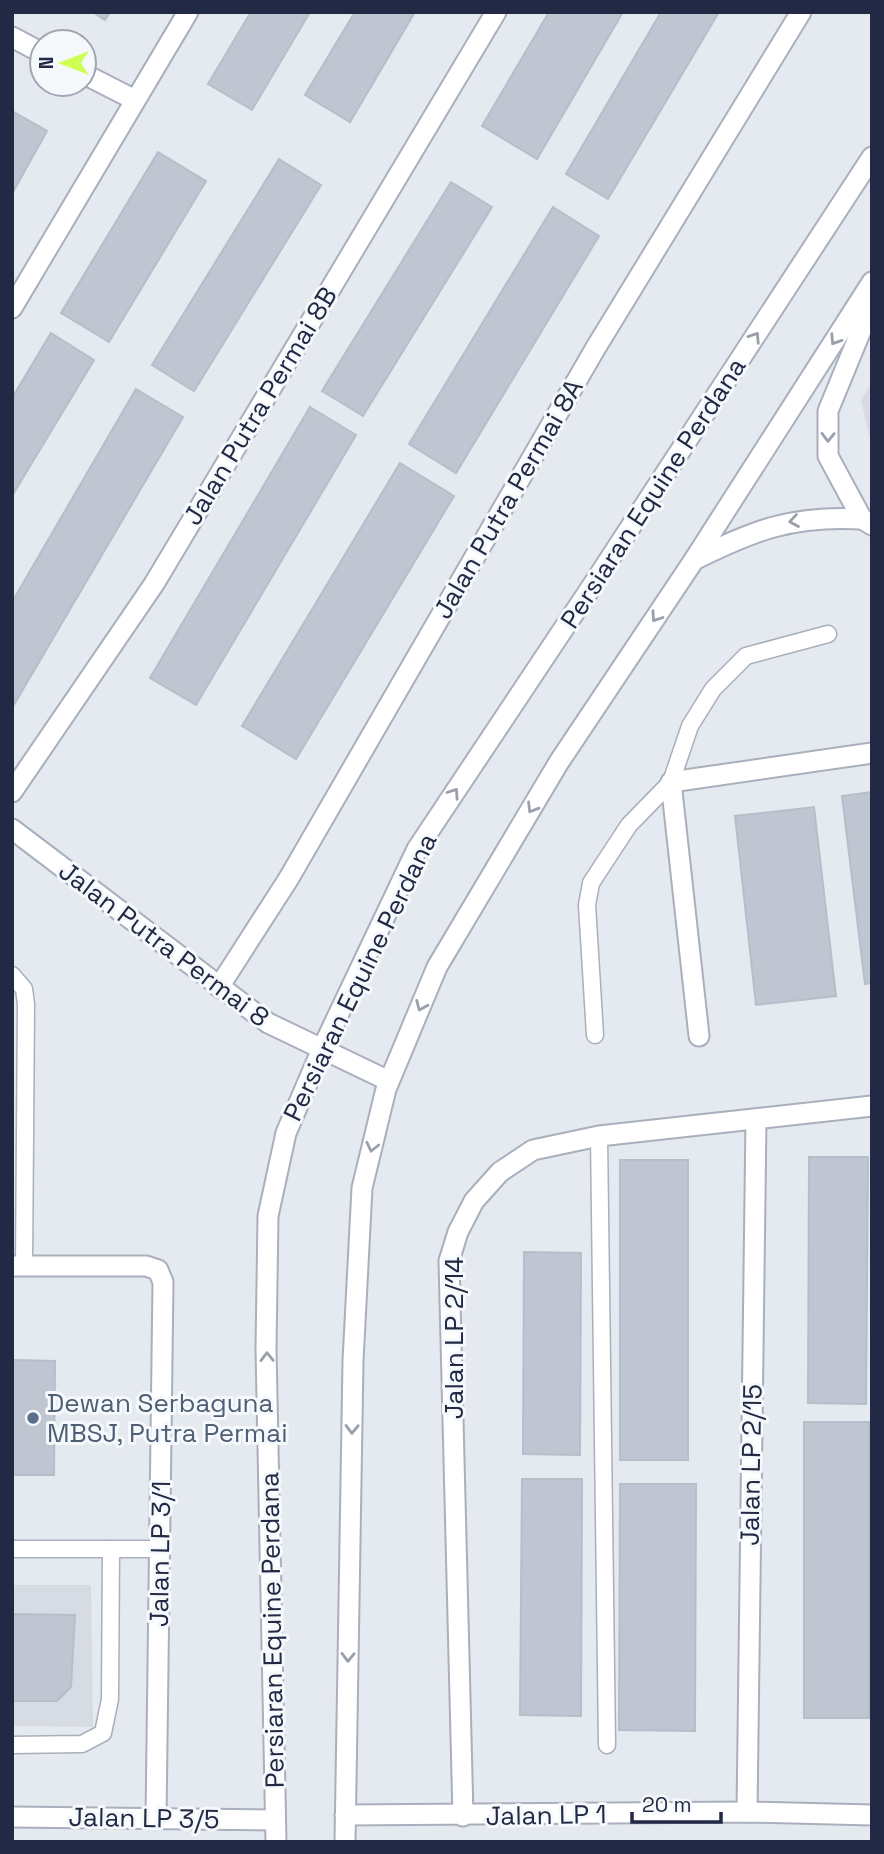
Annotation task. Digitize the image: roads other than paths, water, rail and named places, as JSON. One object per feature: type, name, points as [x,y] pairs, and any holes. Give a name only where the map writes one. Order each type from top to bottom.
[{"type":"street","points":[[12,308],[188,12]]},
{"type":"street","name":"Jalan Putra Permai 8B","points":[[12,792],[154,584],[496,12]]},
{"type":"street","name":"Jalan Putra Permai 8A","points":[[219,987],[289,878],[595,349],[801,12]]},
{"type":"street","points":[[12,37],[28,46]]},
{"type":"street","points":[[98,81],[135,100]]},
{"type":"street","name":"Persiaran Equine Perdana","points":[[276,1842],[266,1349],[268,1216],[286,1133],[322,1049],[417,849],[872,157]]},
{"type":"street","points":[[345,1842],[353,1361],[362,1188],[390,1081],[437,967],[559,762],[694,560],[872,282]]},
{"type":"street","points":[[867,522],[828,456],[828,411],[872,304]]},
{"type":"street","points":[[694,560],[739,537],[787,522],[827,517],[867,522]]},
{"type":"street","points":[[699,1036],[671,782],[872,753]]},
{"type":"street","name":"Jalan Putra Permai 8","points":[[12,830],[268,1023],[390,1081]]},
{"type":"street","name":"Jalan LP 2/14","points":[[463,1816],[449,1261],[458,1232],[474,1201],[500,1172],[533,1150],[599,1136],[872,1106]]},
{"type":"street","name":"Jalan LP 2/15","points":[[747,1812],[756,1119]]},
{"type":"street","name":"Jalan LP 3/1","points":[[18,1266],[146,1266],[158,1270],[163,1282],[156,1818]]},
{"type":"street","name":"Jalan LP 1","points":[[345,1815],[747,1812],[872,1815]]},
{"type":"street","name":"Jalan LP 3/5","points":[[12,1817],[275,1821]]},
{"type":"lane","points":[[595,1035],[587,905],[591,883],[629,825],[671,782],[690,726],[713,689],[746,656],[828,634]]},
{"type":"lane","points":[[12,975],[24,989],[26,1004],[18,1266]]},
{"type":"lane","points":[[599,1136],[607,1745]]},
{"type":"lane","points":[[12,1549],[160,1549]]},
{"type":"lane","points":[[12,1745],[82,1744],[103,1733],[110,1699],[111,1549]]},
{"type":"place","name":"Dewan Serbaguna MBSJ, Putra Permai","points":[[33,1418]]}]
